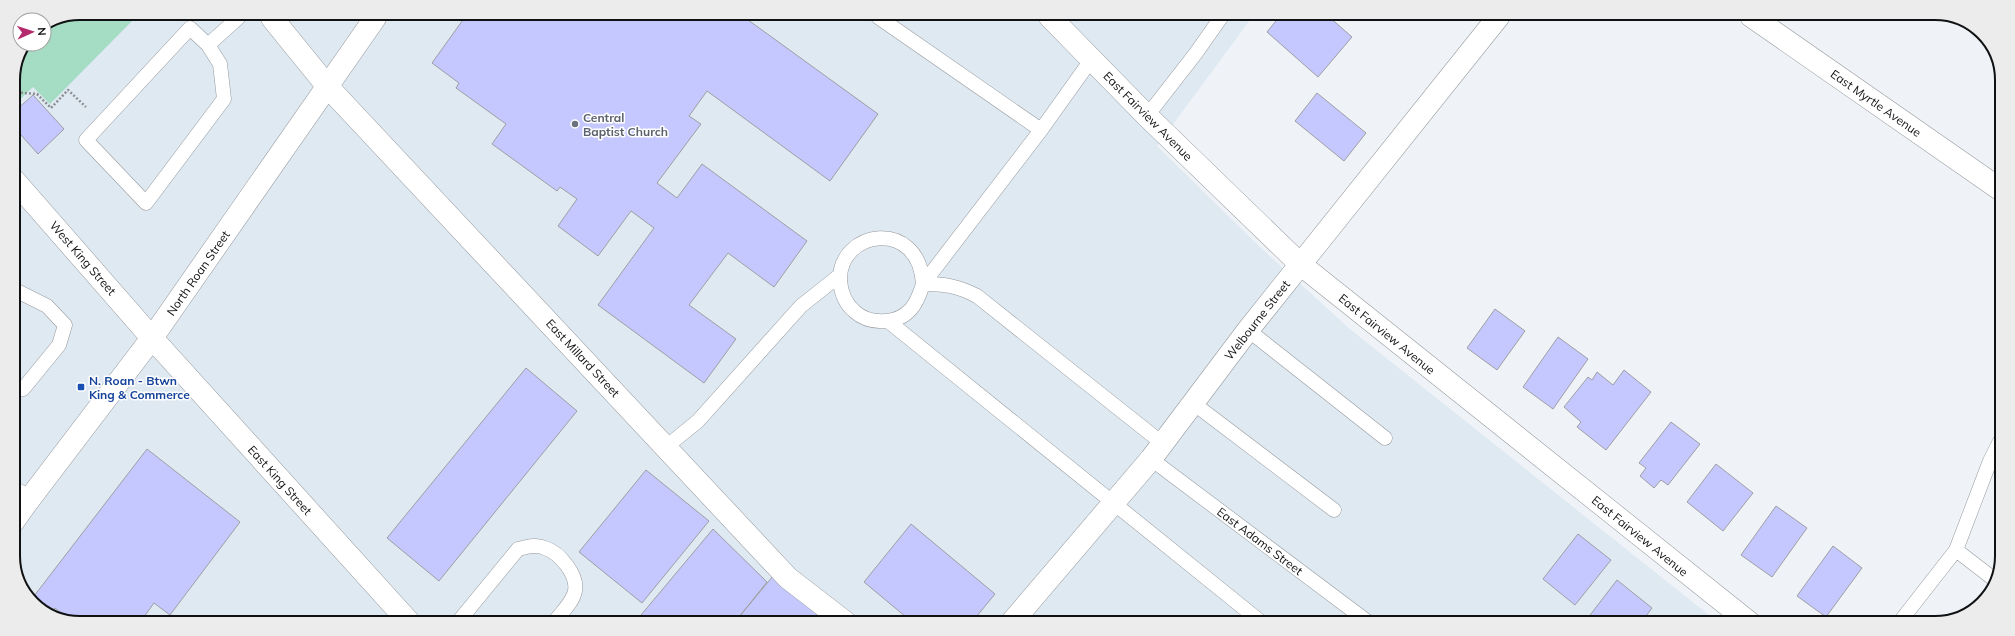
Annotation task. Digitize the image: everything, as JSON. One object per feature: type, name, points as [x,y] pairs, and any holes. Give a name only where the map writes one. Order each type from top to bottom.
[{"type":"street","name":"East Millard Street","points":[[274,20],[328,87],[788,578],[837,616]]},
{"type":"street","name":"North Roan Street","points":[[20,496],[152,338],[374,20]]},
{"type":"street","name":"East Fairview Avenue","points":[[1053,20],[1147,116],[1300,264],[1741,616]]},
{"type":"street","name":"Welbourne Street","points":[[1017,616],[1113,504],[1156,451],[1300,264],[1496,20]]},
{"type":"street","name":"East Myrtle Avenue","points":[[1757,20],[1995,186]]},
{"type":"street","name":"West King Street","points":[[20,192],[152,338]]},
{"type":"street","name":"East King Street","points":[[152,338],[403,616]]},
{"type":"lane","points":[[208,45],[236,20]]},
{"type":"lane","points":[[882,20],[1041,130]]},
{"type":"lane","points":[[1147,116],[1196,53],[1214,20]]},
{"type":"lane","points":[[190,28],[208,45],[220,64],[224,99],[146,203],[86,140],[190,28]]},
{"type":"lane","points":[[923,284],[1041,130],[1091,60]]},
{"type":"lane","points":[[879,238],[893,239],[906,246],[916,256],[922,270],[923,284],[919,298],[910,310],[900,317],[888,321],[876,321],[864,318],[854,311],[846,301],[841,289],[840,275],[844,261],[853,249],[865,241],[879,238]]},
{"type":"lane","points":[[666,447],[698,421],[801,306],[840,275]]},
{"type":"lane","name":"East Adams Street","points":[[923,284],[942,284],[960,288],[977,296],[1156,451],[1351,616]]},
{"type":"lane","points":[[20,292],[47,306],[65,325],[59,345],[23,389],[20,389]]},
{"type":"lane","points":[[888,321],[1253,616]]},
{"type":"lane","points":[[1248,330],[1385,438]]},
{"type":"lane","points":[[1193,404],[1334,510]]},
{"type":"lane","points":[[1904,616],[1956,550],[1995,451]]},
{"type":"lane","points":[[463,616],[518,549],[530,546],[545,547],[556,554],[569,568],[575,581],[575,590],[571,601],[559,616]]},
{"type":"lane","points":[[1956,550],[1991,577]]},
{"type":"path","points":[[20,93],[36,94],[51,108],[68,90],[102,123]]},
{"type":"shaded area","points":[[80,20],[1250,20],[1157,146],[1261,248],[1351,330],[1710,616],[80,616],[64,614],[46,606],[32,593],[23,576],[20,560],[20,80],[21,68],[27,52],[52,52],[52,27],[68,21]]},
{"type":"green space","points":[[133,20],[50,104],[33,87],[20,99],[21,68],[27,52],[52,52],[52,27],[68,21]]},
{"type":"building","points":[[463,20],[748,20],[878,114],[830,181],[707,91],[689,116],[701,124],[657,183],[677,198],[702,164],[807,241],[774,287],[728,253],[689,305],[736,339],[704,383],[598,305],[654,228],[631,211],[598,256],[558,226],[577,199],[560,187],[557,191],[492,144],[506,124],[456,88],[459,83],[432,63]]},
{"type":"building","points":[[1277,20],[1333,20],[1352,37],[1318,77],[1267,32]]},
{"type":"building","points":[[1317,93],[1366,133],[1344,161],[1295,121]]},
{"type":"building","points":[[33,95],[64,129],[38,154],[20,134],[20,107]]},
{"type":"building","points":[[1495,309],[1525,331],[1497,370],[1467,348]]},
{"type":"building","points":[[1558,337],[1588,359],[1553,409],[1523,387]]},
{"type":"building","points":[[526,368],[577,411],[439,581],[387,538]]},
{"type":"building","points":[[1624,370],[1651,392],[1606,450],[1577,427],[1581,422],[1564,407],[1588,377],[1592,380],[1597,372],[1613,385]]},
{"type":"building","points":[[1671,422],[1700,444],[1668,485],[1661,480],[1654,488],[1640,476],[1646,468],[1639,463]]},
{"type":"building","points":[[147,449],[240,522],[170,615],[154,603],[145,616],[80,616],[64,614],[55,608],[53,610],[46,606],[34,596]]},
{"type":"building","points":[[1716,464],[1753,493],[1723,531],[1687,502]]},
{"type":"building","points":[[646,470],[709,521],[642,603],[579,552]]},
{"type":"building","points":[[1776,506],[1807,528],[1772,577],[1741,555]]},
{"type":"building","points":[[911,524],[995,594],[977,616],[905,616],[864,582]]},
{"type":"building","points":[[713,529],[767,582],[740,616],[640,616]]},
{"type":"building","points":[[1578,534],[1611,560],[1575,605],[1543,579]]},
{"type":"building","points":[[1833,546],[1862,568],[1827,616],[1797,596]]},
{"type":"building","points":[[773,576],[821,616],[740,616]]},
{"type":"building","points":[[1617,580],[1652,608],[1646,616],[1589,616]]},
{"type":"place","name":"Central Baptist Church","points":[[575,124]]},
{"type":"place","name":"N. Roan - Btwn King & Commerce","points":[[81,387]]}]
